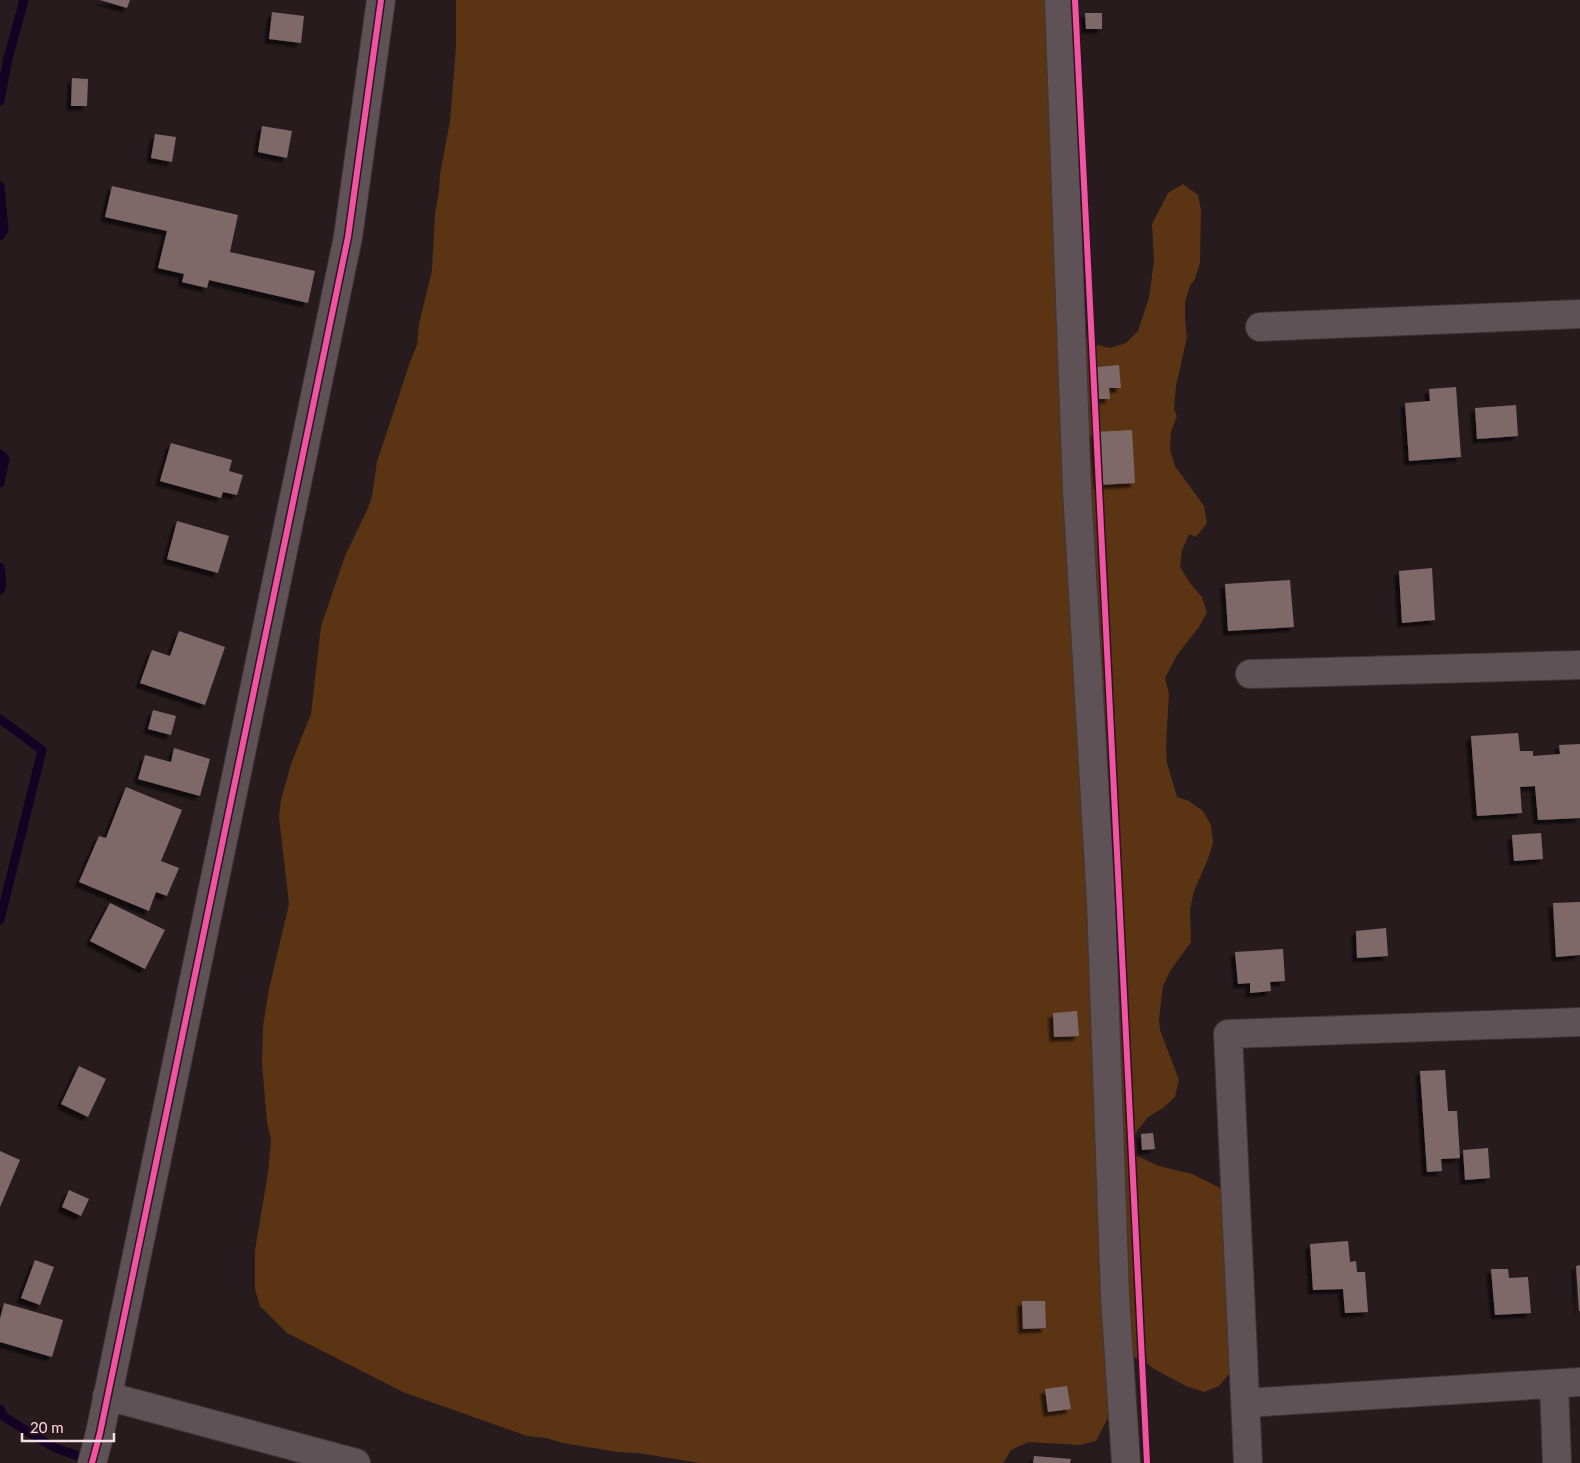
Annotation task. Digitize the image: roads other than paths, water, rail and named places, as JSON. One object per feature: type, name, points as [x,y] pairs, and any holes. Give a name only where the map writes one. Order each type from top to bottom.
[{"type":"street","points":[[92,1463],[100,1433],[348,237],[381,0]]},
{"type":"street","points":[[1059,0],[1077,490],[1101,902],[1115,1296],[1126,1463]]},
{"type":"street","points":[[1260,327],[1580,314]]},
{"type":"street","points":[[1250,674],[1580,665]]},
{"type":"street","points":[[1248,1463],[1228,1034],[1580,1022]]},
{"type":"street","points":[[1246,1403],[1567,1383],[1557,1463]]},
{"type":"street","points":[[107,1396],[356,1463]]},
{"type":"waterway","points":[[0,101],[8,58],[24,0]]},
{"type":"waterway","points":[[0,186],[4,230],[0,236]]},
{"type":"waterway","points":[[0,454],[5,459],[0,483]]},
{"type":"waterway","points":[[0,567],[2,585],[0,590]]},
{"type":"waterway","points":[[0,719],[42,750],[0,920]]},
{"type":"waterway","points":[[0,1409],[4,1417],[55,1448],[90,1460]]}]
